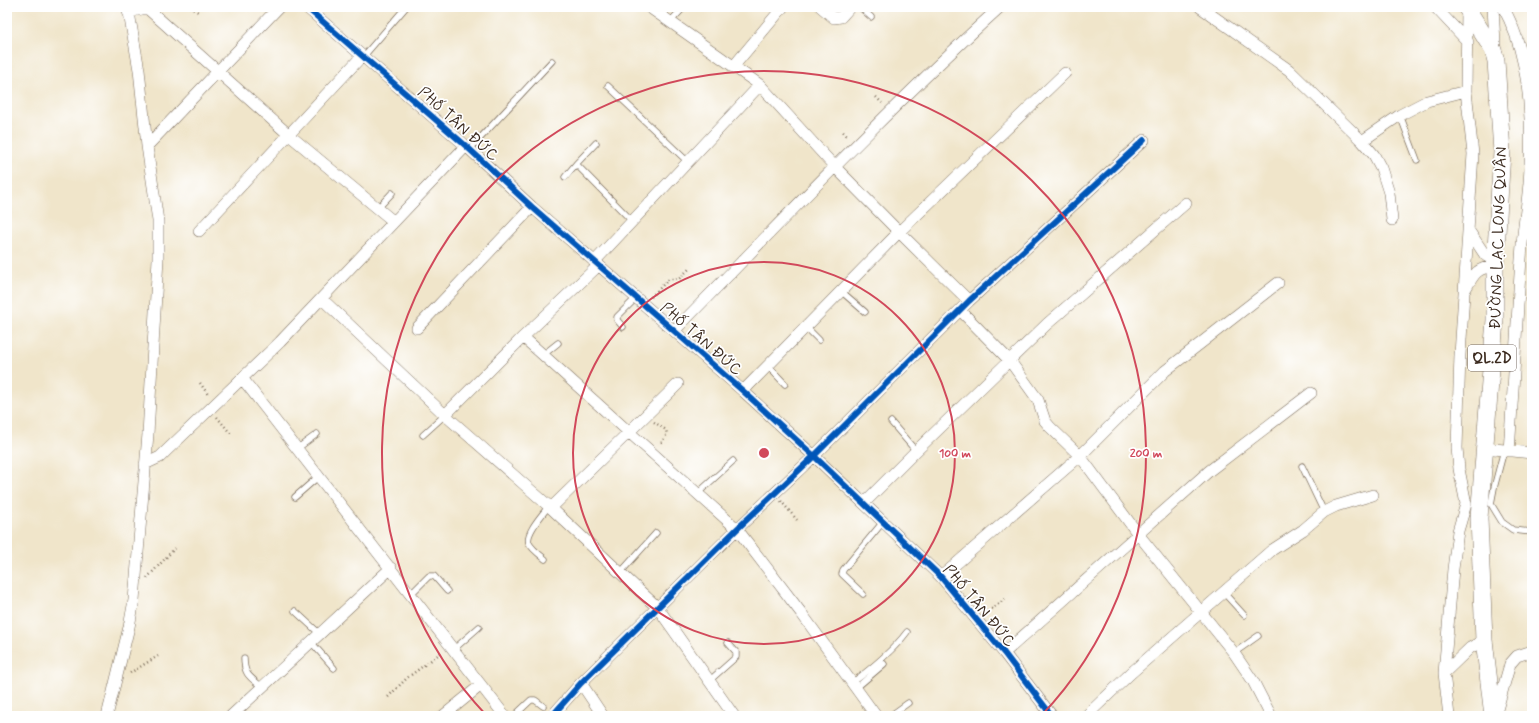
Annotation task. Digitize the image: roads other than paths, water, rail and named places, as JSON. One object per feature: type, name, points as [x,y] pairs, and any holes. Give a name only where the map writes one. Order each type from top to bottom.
[{"type":"main road","name":"ĐƯỜNG LẠC LONG QUÂN","points":[[1466,8],[1493,50],[1498,73],[1502,152],[1496,264],[1495,320],[1485,448],[1473,504],[1479,518],[1484,640],[1494,716]]},
{"type":"street","points":[[147,146],[279,7]]},
{"type":"street","name":"PHỐ TÂN ĐỨC","points":[[306,7],[468,147],[532,207],[743,391],[814,456],[941,577],[1004,653],[1052,716]]},
{"type":"street","points":[[649,7],[760,85],[835,167],[969,301]]},
{"type":"street","points":[[733,67],[783,7]]},
{"type":"street","points":[[821,7],[834,18],[841,17],[850,7]]},
{"type":"street","points":[[674,331],[835,167],[963,41],[1000,7]]},
{"type":"street","points":[[1200,7],[1289,70],[1362,141],[1374,155],[1381,168],[1389,193],[1392,220]]},
{"type":"street","points":[[1435,7],[1468,42]]},
{"type":"street","points":[[1493,7],[1496,43],[1493,50]]},
{"type":"street","points":[[1503,7],[1520,50],[1528,92],[1530,164],[1506,450]]},
{"type":"street","points":[[1449,716],[1444,673],[1453,568],[1458,531],[1473,504],[1459,469],[1457,448],[1463,292],[1469,231],[1473,154],[1466,91],[1468,42],[1466,8]]},
{"type":"street","points":[[107,716],[129,627],[136,575],[148,434],[158,258],[158,221],[147,146],[139,70],[128,9],[148,9],[288,134],[394,221]]},
{"type":"street","points":[[199,232],[288,134],[363,56]]},
{"type":"street","points":[[743,391],[899,232],[1065,73]]},
{"type":"street","points":[[445,415],[596,264],[632,221],[760,85]]},
{"type":"street","points":[[1362,141],[1400,115],[1427,101],[1466,91]]},
{"type":"street","points":[[552,716],[581,683],[737,529],[814,456],[969,301],[1144,140]]},
{"type":"street","points":[[145,464],[160,457],[280,342],[394,221],[468,147]]},
{"type":"street","points":[[864,504],[1046,324],[1186,203]]},
{"type":"street","points":[[417,328],[532,207]]},
{"type":"street","points":[[1469,231],[1485,255],[1496,264]]},
{"type":"street","points":[[1463,292],[1479,269],[1496,264]]},
{"type":"street","points":[[941,577],[1080,456],[1165,371],[1278,283]]},
{"type":"street","points":[[322,299],[445,415],[658,608],[734,716]]},
{"type":"street","points":[[960,310],[1010,361],[1038,400],[1046,421],[1065,443],[1080,456],[1138,534],[1234,653],[1253,681],[1271,716]]},
{"type":"street","points":[[523,337],[737,529],[802,614],[876,716]]},
{"type":"street","points":[[242,378],[298,448],[505,716]]},
{"type":"street","points":[[549,508],[678,384]]},
{"type":"street","points":[[1004,653],[1209,470],[1311,393]]},
{"type":"street","points":[[1485,448],[1532,453]]},
{"type":"street","points":[[1086,716],[1131,673],[1272,550],[1303,530],[1324,512],[1336,506],[1373,495]]},
{"type":"street","points":[[231,716],[391,568]]},
{"type":"street","points":[[1444,673],[1470,648],[1484,640]]},
{"type":"street","points":[[1494,716],[1510,664],[1517,656],[1532,651]]},
{"type":"street","points":[[581,683],[603,716]]},
{"type":"street","points":[[443,716],[481,685]]},
{"type":"lane","points":[[363,56],[406,7]]},
{"type":"lane","points":[[670,22],[684,7]]},
{"type":"lane","points":[[860,7],[871,17]]},
{"type":"lane","points":[[468,147],[552,61]]},
{"type":"lane","points":[[608,86],[688,162]]},
{"type":"lane","points":[[1400,115],[1417,160]]},
{"type":"lane","points":[[565,177],[596,142]]},
{"type":"lane","points":[[576,164],[632,221]]},
{"type":"lane","points":[[378,208],[392,193]]},
{"type":"lane","points":[[841,291],[865,312]]},
{"type":"lane","points":[[623,327],[617,320],[617,317],[640,301]]},
{"type":"lane","points":[[806,327],[819,340]]},
{"type":"lane","points":[[543,355],[558,343]]},
{"type":"lane","points":[[768,366],[785,384]]},
{"type":"lane","points":[[423,435],[445,415]]},
{"type":"lane","points":[[891,422],[916,451]]},
{"type":"lane","points":[[298,448],[317,434]]},
{"type":"lane","points":[[1506,450],[1494,488],[1491,504],[1502,522],[1513,530],[1532,532]]},
{"type":"lane","points":[[697,494],[733,461]]},
{"type":"lane","points":[[1302,466],[1324,512]]},
{"type":"lane","points":[[295,497],[319,476]]},
{"type":"lane","points":[[545,559],[529,543],[528,536],[530,530],[549,508]]},
{"type":"lane","points":[[863,594],[842,574],[843,570],[883,522]]},
{"type":"lane","points":[[620,573],[656,533]]},
{"type":"lane","points":[[411,594],[429,576],[434,576],[447,591]]},
{"type":"lane","points":[[1224,593],[1244,615]]},
{"type":"lane","points":[[295,611],[320,634]]},
{"type":"lane","points":[[452,648],[479,627]]},
{"type":"lane","points":[[854,685],[900,641],[907,632]]},
{"type":"lane","points":[[1234,653],[1258,636]]},
{"type":"lane","points":[[311,642],[334,668]]},
{"type":"lane","points":[[709,681],[736,657],[736,652],[728,643]]},
{"type":"lane","points":[[244,658],[244,668],[247,674],[262,687]]},
{"type":"lane","points":[[854,685],[884,664]]},
{"type":"lane","points":[[514,716],[531,700],[535,700],[543,706]]},
{"type":"lane","points":[[890,716],[908,704]]}]
